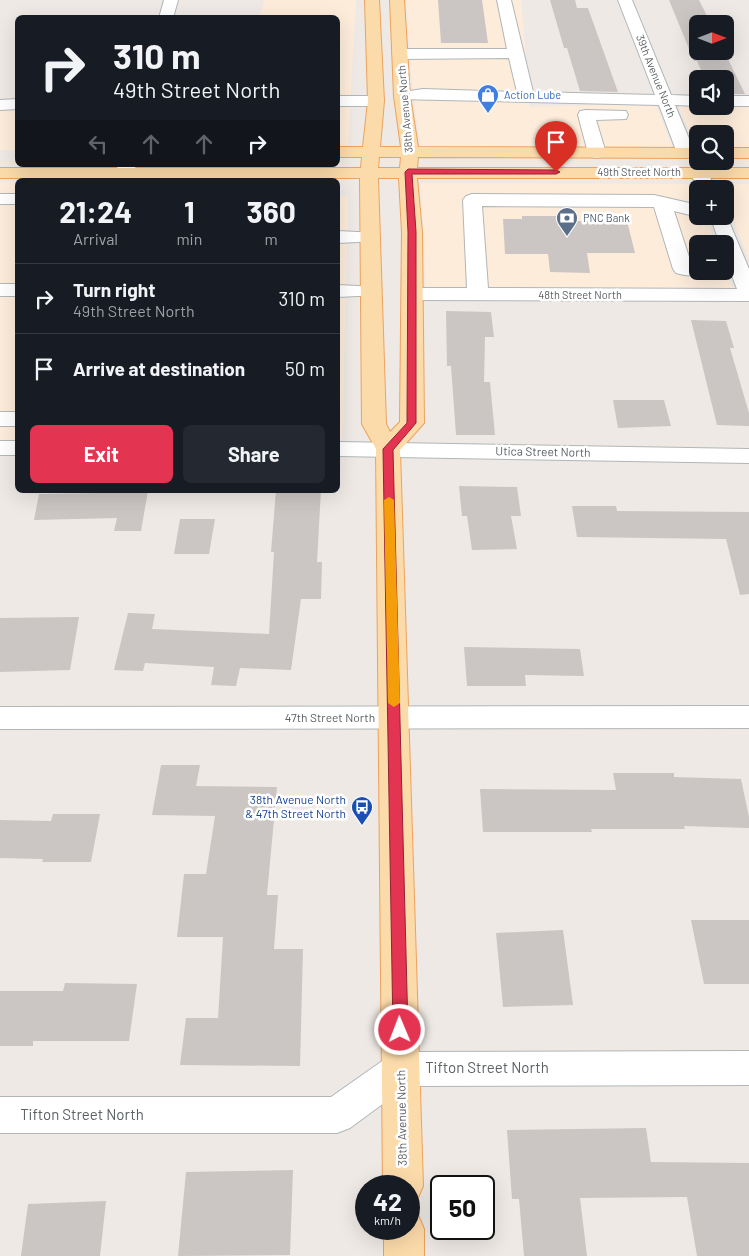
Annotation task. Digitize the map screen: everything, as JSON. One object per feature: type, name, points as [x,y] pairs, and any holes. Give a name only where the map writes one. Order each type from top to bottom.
[{"type":"main road","name":"38th Avenue North","points":[[372,0],[376,101],[370,172],[370,292],[374,424],[388,449],[403,1175]]},
{"type":"main road","name":"38th Avenue North","points":[[388,449],[412,423],[412,232],[408,172],[410,151],[402,96],[397,0]]},
{"type":"main road","points":[[340,152],[372,152]]},
{"type":"main road","name":"49th Street North","points":[[372,152],[689,153]]},
{"type":"main road","points":[[734,153],[749,153]]},
{"type":"main road","points":[[0,173],[125,172],[223,176],[370,172]]},
{"type":"main road","name":"49th Street North","points":[[370,172],[749,173]]},
{"type":"main road","points":[[404,1240],[404,1256]]},
{"type":"street","points":[[167,15],[170,0]]},
{"type":"street","points":[[504,0],[526,98]]},
{"type":"street","name":"39th Avenue North","points":[[625,0],[668,108],[689,147]]},
{"type":"street","points":[[400,54],[516,53]]},
{"type":"street","points":[[402,96],[423,94],[526,98],[668,108]]},
{"type":"street","points":[[734,101],[749,100]]},
{"type":"street","points":[[340,102],[376,101]]},
{"type":"street","points":[[597,153],[586,115],[668,108],[689,103]]},
{"type":"street","points":[[0,104],[15,104]]},
{"type":"street","points":[[556,172],[561,201]]},
{"type":"street","points":[[698,172],[703,180]]},
{"type":"street","points":[[0,199],[15,199]]},
{"type":"street","points":[[478,295],[472,200],[662,203],[689,209]]},
{"type":"street","points":[[662,203],[689,267]]},
{"type":"street","points":[[722,225],[749,295]]},
{"type":"street","points":[[340,237],[370,237]]},
{"type":"street","points":[[0,290],[15,290]]},
{"type":"street","points":[[340,291],[370,292]]},
{"type":"street","name":"48th Street North","points":[[412,294],[749,295]]},
{"type":"street","points":[[0,418],[15,419]]},
{"type":"street","points":[[0,448],[15,448]]},
{"type":"street","name":"Utica Street North","points":[[340,449],[749,456]]},
{"type":"street","name":"47th Street North","points":[[0,718],[749,717]]},
{"type":"street","name":"Tifton Street North","points":[[0,1115],[338,1115],[401,1069],[749,1068]]},
{"type":"shaded area","points":[[264,0],[356,0],[348,145],[340,146],[340,15],[260,15]]},
{"type":"shaded area","points":[[406,0],[521,0],[530,107],[655,103],[673,148],[421,147],[413,96]]},
{"type":"shaded area","points":[[749,99],[749,148],[734,148],[734,125],[689,125],[689,131],[677,102],[689,101],[689,115],[734,115],[734,100]]},
{"type":"shaded area","points":[[0,108],[15,108],[15,150],[0,150]]},
{"type":"shaded area","points":[[0,182],[15,182],[15,440],[0,440]]},
{"type":"shaded area","points":[[421,184],[689,184],[689,225],[709,225],[713,235],[689,235],[689,280],[730,280],[733,289],[426,288]]},
{"type":"shaded area","points":[[734,184],[749,184],[749,261],[734,223]]},
{"type":"shaded area","points":[[340,196],[348,197],[342,441],[340,441]]},
{"type":"building","points":[[438,0],[482,0],[488,43],[441,43]]},
{"type":"building","points":[[550,0],[575,0],[577,8],[588,8],[618,92],[580,91],[567,48],[564,48]]},
{"type":"building","points":[[669,0],[699,0],[706,15],[689,15],[689,49]]},
{"type":"building","points":[[728,60],[733,70],[701,70],[697,61],[694,61]]},
{"type":"building","points":[[734,71],[745,94],[734,94]]},
{"type":"building","name":"PNC Bank","points":[[522,216],[558,216],[558,221],[627,221],[635,253],[587,253],[590,273],[550,272],[548,254],[505,254],[503,219],[522,219]]},
{"type":"building","points":[[446,311],[491,312],[494,337],[485,337],[484,382],[490,382],[495,435],[456,435],[451,366],[447,366]]},
{"type":"building","points":[[691,320],[726,321],[734,348],[730,348],[749,413],[749,426],[717,425]]},
{"type":"building","points":[[613,400],[664,400],[671,426],[618,428]]},
{"type":"building","points":[[459,486],[517,487],[521,516],[511,516],[517,549],[472,550],[467,516],[462,516]]},
{"type":"building","points":[[148,493],[141,531],[114,531],[117,518],[34,520],[39,494]]},
{"type":"building","points":[[276,493],[321,493],[317,562],[322,562],[321,599],[301,599],[291,670],[240,668],[236,686],[211,685],[214,667],[145,663],[143,671],[114,670],[128,613],[155,614],[152,629],[269,634],[274,552],[271,552]]},
{"type":"building","points":[[572,506],[616,506],[617,511],[749,512],[749,594],[740,595],[726,539],[577,537]]},
{"type":"building","points":[[180,519],[215,519],[209,554],[174,554]]},
{"type":"building","points":[[79,617],[70,670],[0,672],[0,618]]},
{"type":"building","points":[[464,647],[580,649],[584,676],[525,675],[526,686],[467,686]]},
{"type":"building","points":[[161,765],[200,765],[196,786],[277,787],[267,895],[278,895],[274,949],[303,949],[300,1066],[180,1065],[186,1018],[218,1018],[223,937],[177,937],[184,874],[206,874],[215,816],[152,815]]},
{"type":"building","points":[[613,773],[674,773],[674,777],[741,779],[749,817],[749,828],[684,826],[685,829],[591,829],[592,832],[483,832],[480,789],[616,790]]},
{"type":"building","points":[[53,814],[100,814],[91,862],[42,862],[43,859],[0,858],[0,820],[51,821]]},
{"type":"building","points":[[691,920],[749,920],[749,984],[704,984]]},
{"type":"building","points":[[563,930],[573,1005],[503,1007],[496,933]]},
{"type":"building","points":[[65,983],[137,984],[129,1041],[33,1041],[33,1046],[0,1046],[0,991],[63,991]]},
{"type":"building","points":[[646,1128],[651,1162],[749,1163],[749,1256],[697,1256],[687,1197],[580,1198],[587,1256],[524,1256],[519,1199],[512,1199],[507,1130]]},
{"type":"building","points":[[293,1170],[290,1255],[178,1256],[186,1172]]},
{"type":"building","points":[[106,1201],[100,1256],[21,1256],[28,1204]]},
{"type":"slow traffic","points":[[389,500],[394,703]]},
{"type":"place","name":"Action Lube","points":[[488,114]]},
{"type":"place","name":"PNC Bank","points":[[567,237]]},
{"type":"place","name":"38th Avenue North & 47th Street North","points":[[362,826]]},
{"type":"route","points":[[400,1030],[388,449],[412,423],[412,232],[408,172],[556,172]]}]
